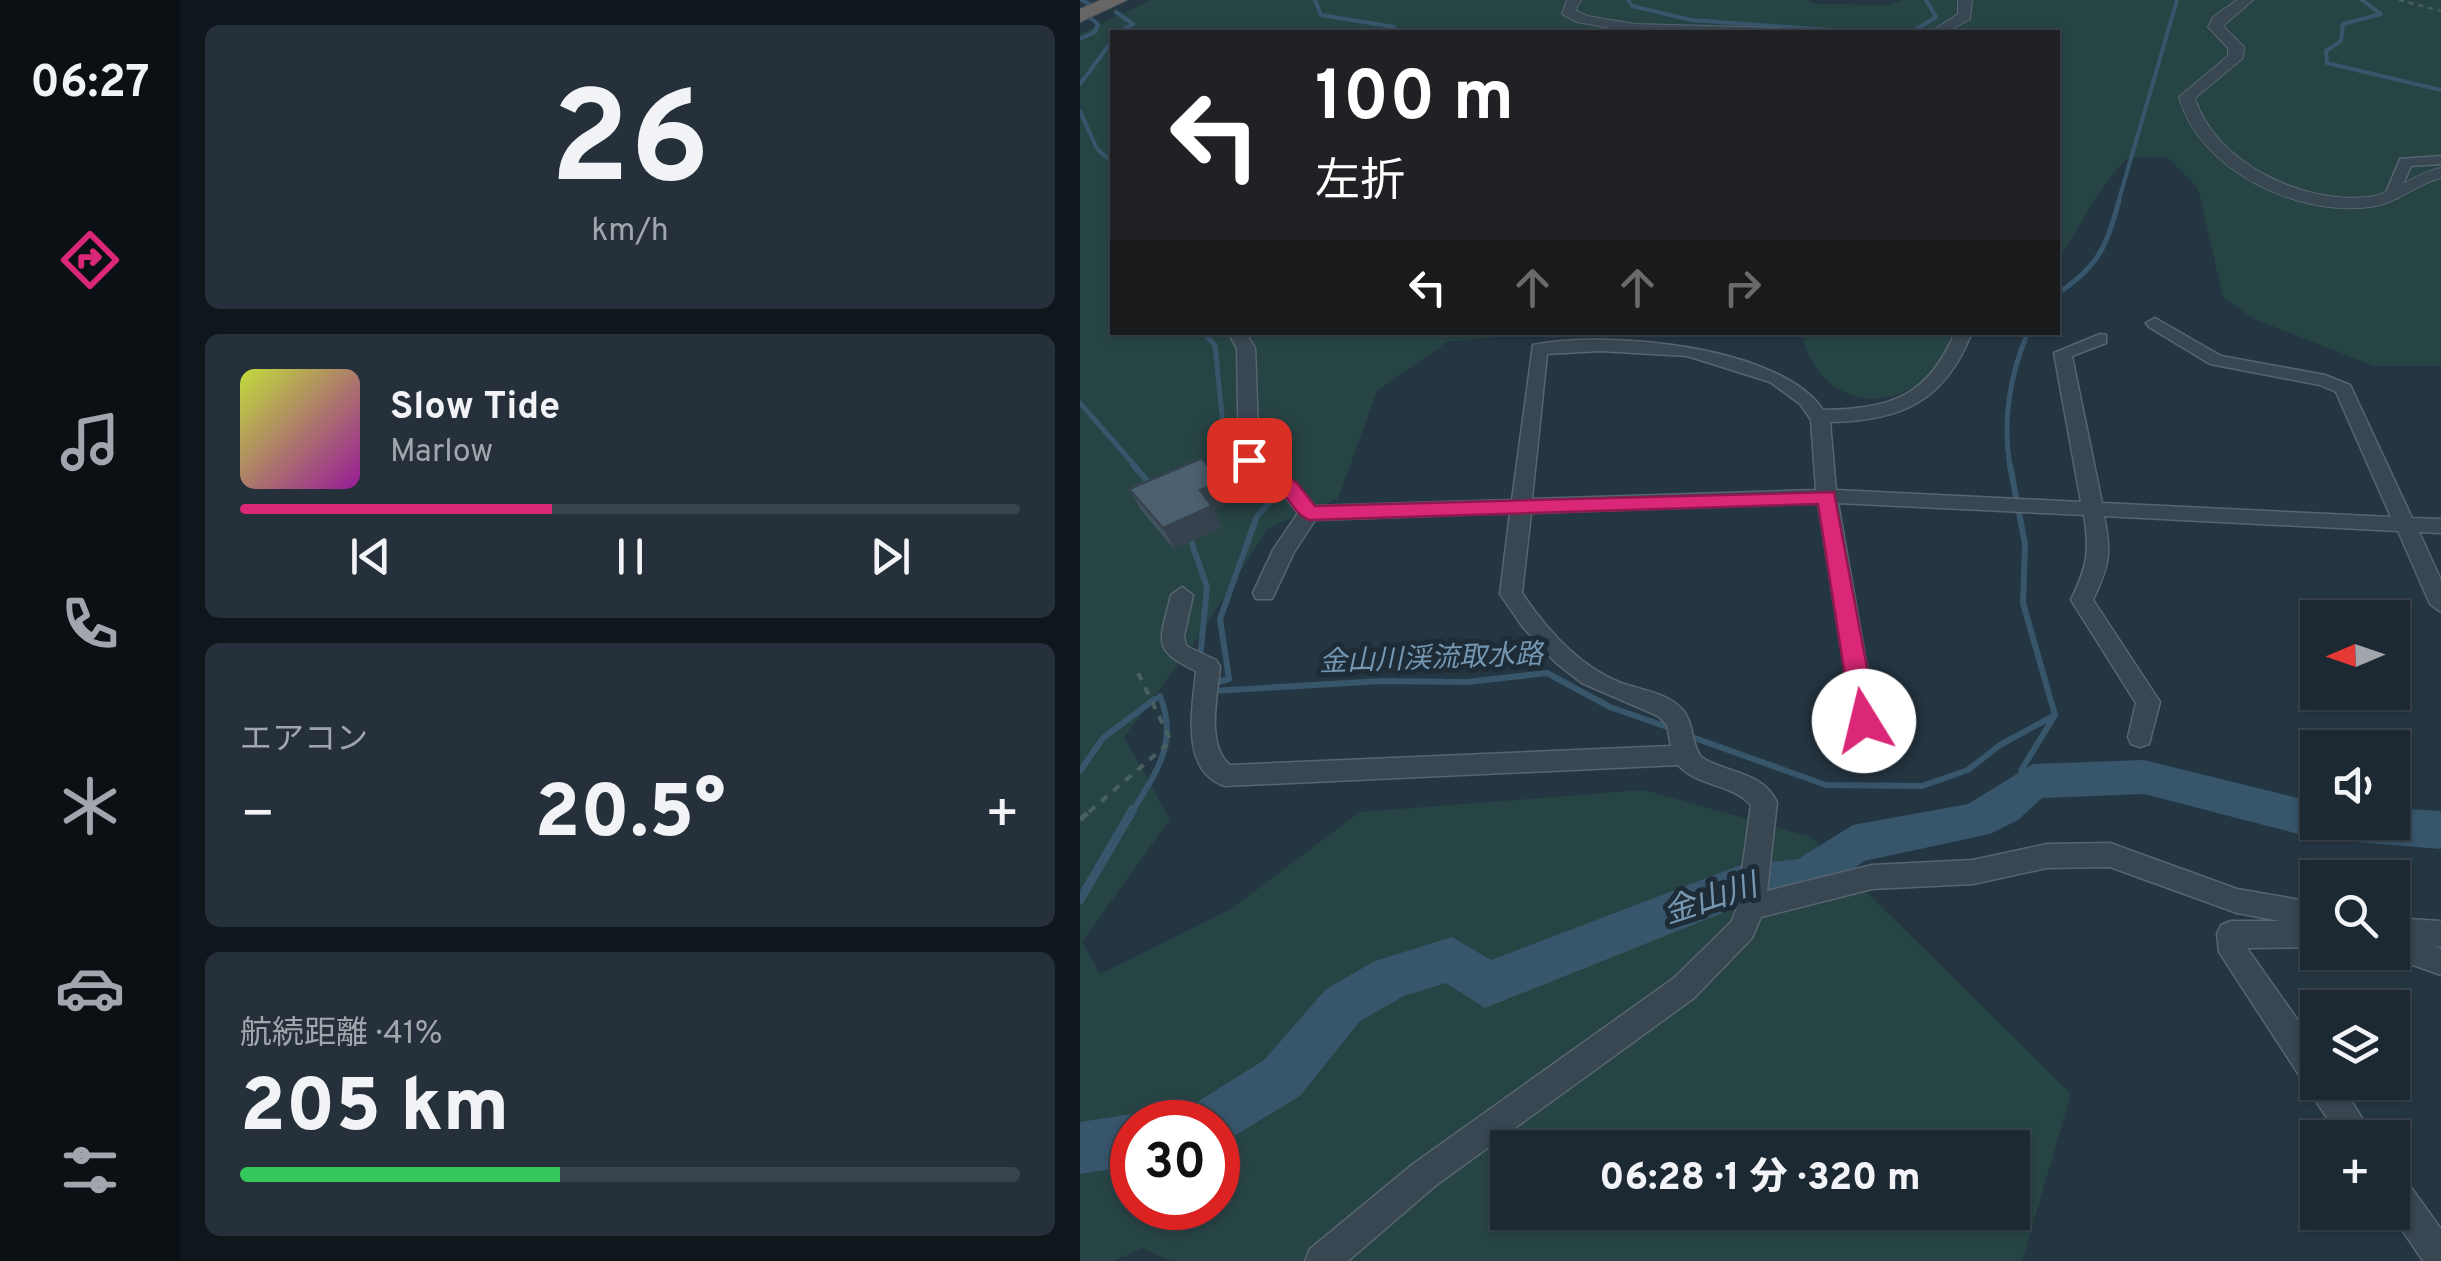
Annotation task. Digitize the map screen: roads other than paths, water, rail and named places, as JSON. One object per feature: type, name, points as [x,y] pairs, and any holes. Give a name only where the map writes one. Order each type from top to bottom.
[{"type":"highway","points":[[1080,16],[1117,0]]},
{"type":"street","points":[[1574,0],[1567,12],[1583,20],[1660,30]]},
{"type":"street","points":[[1940,30],[1964,16],[1965,0]]},
{"type":"street","points":[[2246,0],[2218,20],[2215,27],[2236,47],[2235,58],[2187,97],[2201,130],[2240,166],[2290,192],[2354,203],[2392,195],[2420,176],[2441,174]]},
{"type":"street","points":[[2392,195],[2405,162],[2441,160]]},
{"type":"street","points":[[2155,323],[2216,360],[2337,384],[2344,390],[2441,604]]},
{"type":"street","points":[[1238,335],[1246,348],[1249,460],[1260,472],[1290,488],[1309,513]]},
{"type":"street","points":[[1817,416],[1891,411],[1924,392],[1947,370],[1963,335]]},
{"type":"street","points":[[2100,339],[2063,353],[2100,548],[2096,570],[2082,600],[2148,702],[2140,737]]},
{"type":"street","points":[[1322,1261],[1424,1176],[1684,988],[1742,929],[1751,907],[1764,802],[1756,789],[1694,766],[1684,755],[1682,728],[1674,716],[1661,706],[1605,686],[1527,621],[1511,594],[1538,348],[1666,348],[1716,358],[1776,378],[1806,400],[1817,416],[1870,759]]},
{"type":"street","points":[[1309,513],[1827,496],[2441,526]]},
{"type":"street","points":[[1264,593],[1284,550],[1309,513]]},
{"type":"street","points":[[1182,595],[1173,636],[1175,651],[1208,666],[1205,743],[1210,762],[1225,776],[1684,755]]},
{"type":"street","points":[[1751,907],[1872,877],[1973,872],[2047,856],[2110,855],[2237,901],[2300,913]]},
{"type":"street","points":[[2410,933],[2441,934]]},
{"type":"street","points":[[2300,934],[2231,934],[2233,952],[2300,1051]]},
{"type":"street","points":[[2410,942],[2441,962]]},
{"type":"street","points":[[2410,1213],[2441,1258]]},
{"type":"waterway","points":[[1082,0],[1091,5]]},
{"type":"waterway","points":[[1315,0],[1321,15],[1394,27],[1387,30]]},
{"type":"waterway","points":[[1628,0],[1632,6],[1691,20],[1830,30]]},
{"type":"waterway","points":[[1915,30],[1936,17],[1926,0]]},
{"type":"waterway","points":[[2118,203],[2177,0]]},
{"type":"waterway","points":[[2362,0],[2381,14],[2343,24],[2341,41],[2326,51],[2327,63],[2441,90]]},
{"type":"waterway","points":[[1080,10],[1098,24],[1095,32],[1080,39]]},
{"type":"waterway","points":[[1116,12],[1133,24],[1123,30]]},
{"type":"waterway","points":[[1080,84],[1110,44]]},
{"type":"waterway","points":[[1080,111],[1097,149],[1110,160]]},
{"type":"waterway","points":[[2060,291],[2083,274],[2099,254],[2119,201]]},
{"type":"waterway","points":[[1206,335],[1215,345],[1225,445],[1243,467]]},
{"type":"waterway","points":[[2010,467],[2009,398],[2027,335]]},
{"type":"waterway","points":[[1080,403],[1136,467]]},
{"type":"waterway","points":[[1133,465],[1151,485]]},
{"type":"waterway","points":[[1210,684],[1229,679],[1220,619],[1257,516],[1270,502],[1241,465]]},
{"type":"waterway","points":[[2010,465],[2025,544],[2023,603],[2055,715]]},
{"type":"waterway","points":[[1191,541],[1207,587],[1200,659]]},
{"type":"waterway","name":"金山川渓流取水路","points":[[1213,691],[1382,681],[1467,682],[1547,673],[1610,707],[1673,729]]},
{"type":"waterway","points":[[1132,812],[1166,743],[1160,696]]},
{"type":"waterway","points":[[1080,771],[1103,738],[1155,699]]},
{"type":"waterway","name":"金山川渓流取水路","points":[[1689,736],[1826,785],[1922,786],[1968,770],[2000,745],[2055,715]]},
{"type":"waterway","points":[[2016,795],[2022,769],[2055,715]]},
{"type":"waterway","name":"金山川","points":[[1240,1104],[1282,1078],[1343,1005],[1392,977],[1452,959],[1485,985],[1738,886],[1807,878],[1853,844],[1975,821],[2003,807],[2033,781],[2144,777],[2300,816]]},
{"type":"waterway","points":[[1080,900],[1133,809]]},
{"type":"waterway","name":"金山川","points":[[2410,828],[2441,830]]},
{"type":"waterway","name":"金山川","points":[[1080,1148],[1110,1143]]}]
